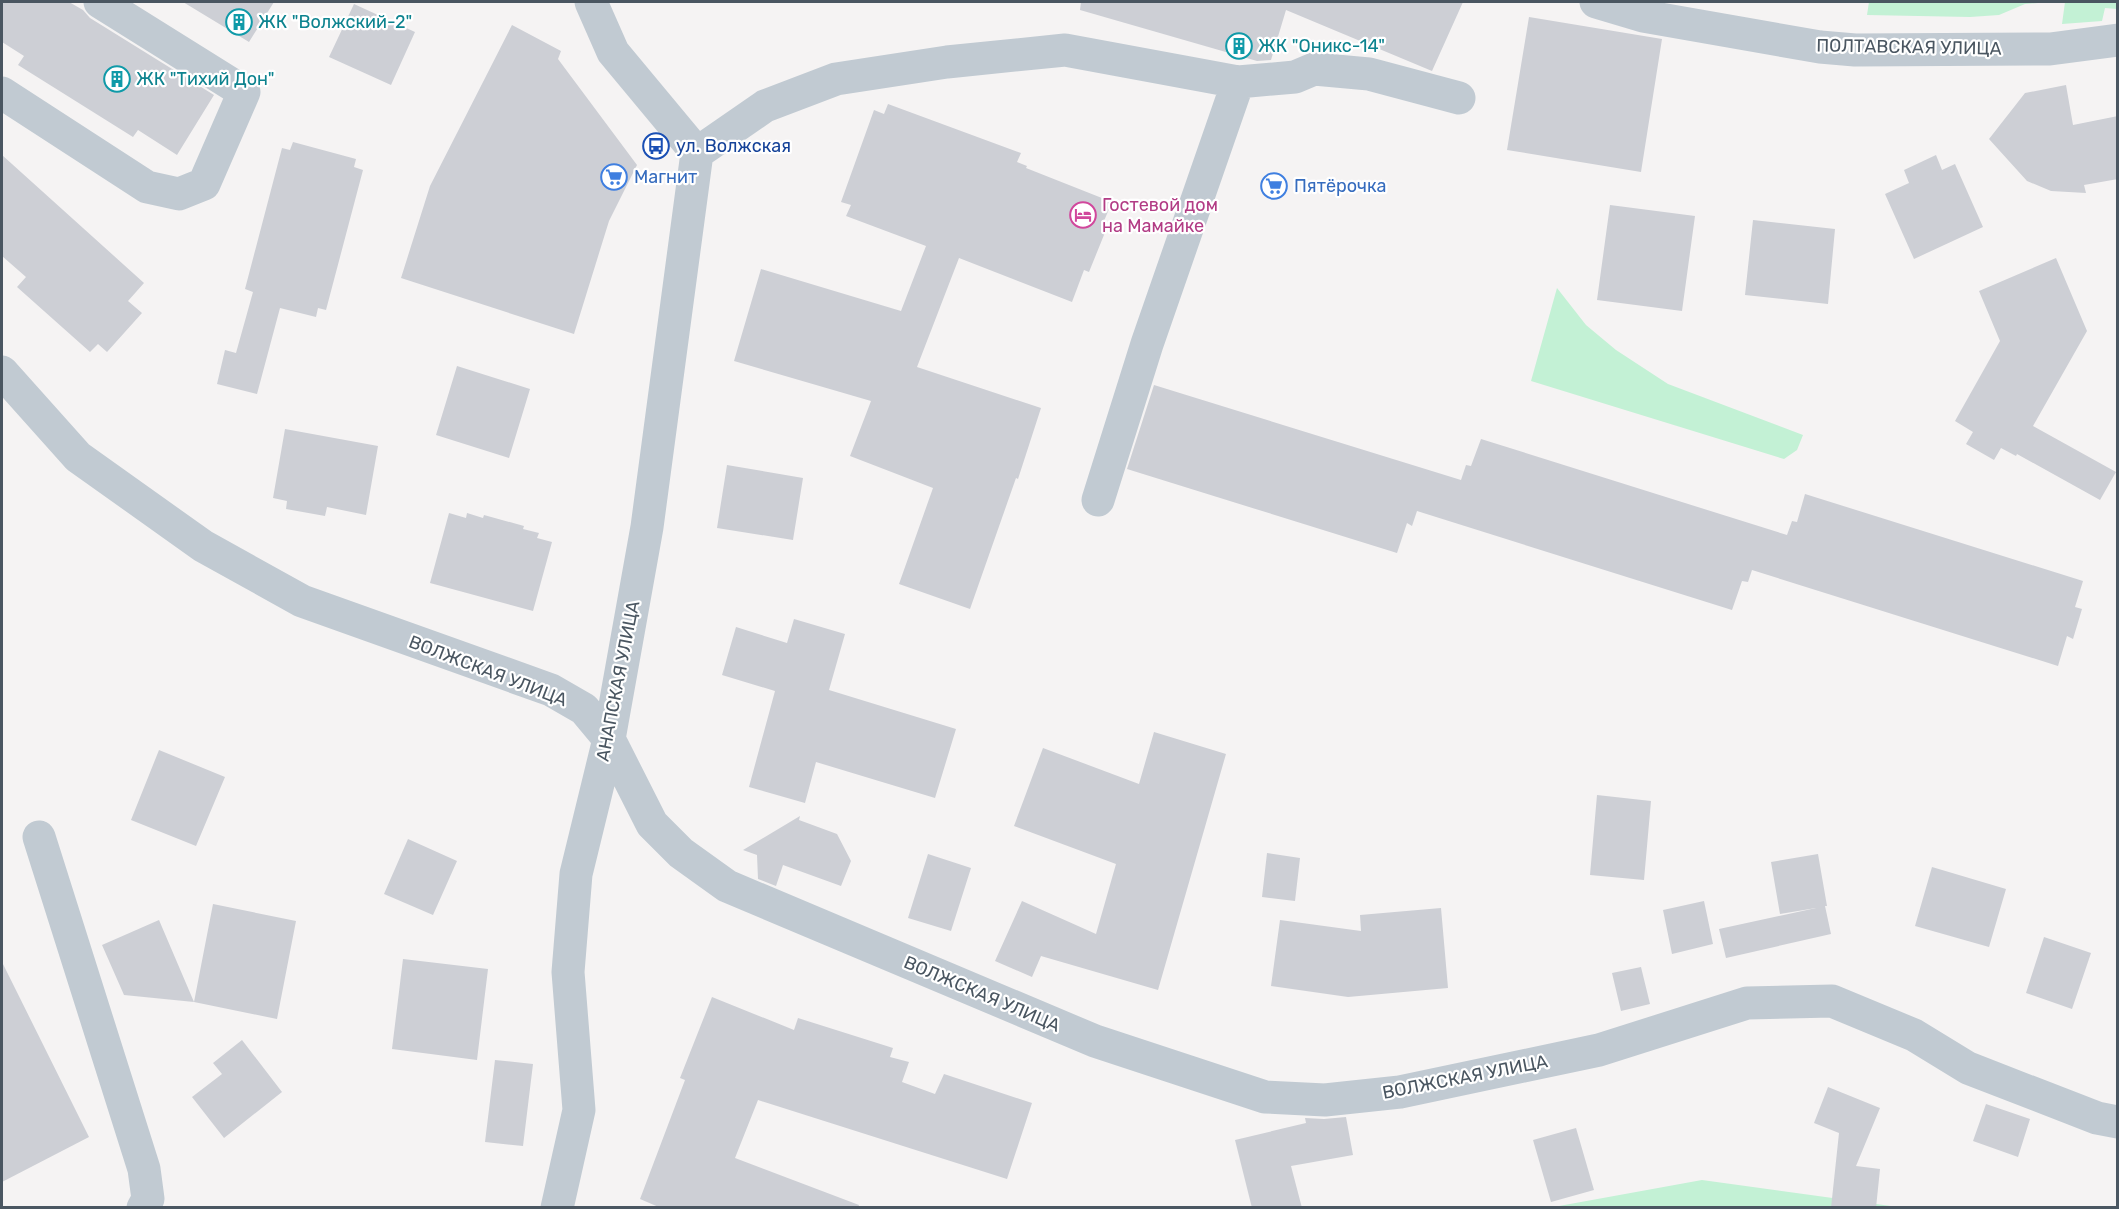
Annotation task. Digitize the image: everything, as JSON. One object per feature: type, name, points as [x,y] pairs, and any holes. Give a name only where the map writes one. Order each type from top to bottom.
[{"type":"street","points":[[2,93],[147,187],[179,194],[204,184],[244,92],[100,2]]},
{"type":"street","points":[[591,2],[613,52],[697,153],[765,106],[836,80],[947,62],[1065,50],[1238,82],[1295,77],[1314,69],[1369,74],[1459,98]]},
{"type":"street","name":"ПОЛТАВСКАЯ УЛИЦА","points":[[1596,2],[1642,16],[1831,48],[2050,49],[2118,40]]},
{"type":"street","points":[[1098,500],[1147,344],[1238,82]]},
{"type":"street","name":"АНАПСКАЯ УЛИЦА","points":[[557,1208],[579,1110],[568,972],[576,874],[609,739],[647,527],[697,153]]},
{"type":"street","name":"ВОЛЖСКАЯ УЛИЦА","points":[[2,372],[78,457],[203,546],[302,601],[551,690],[584,709],[609,739],[652,824],[681,854],[727,886],[1095,1041],[1265,1097],[1325,1100],[1400,1092],[1599,1050],[1747,1003],[1832,1001],[1914,1035],[1968,1068],[2097,1118],[2118,1122]]},
{"type":"street","points":[[39,837],[144,1169],[148,1199],[143,1208]]},
{"type":"green space","points":[[1869,2],[2050,2],[2025,4],[1999,15],[1970,17],[1867,15]]},
{"type":"green space","points":[[2065,2],[2117,2],[2117,9],[2105,8],[2102,21],[2062,24]]},
{"type":"green space","points":[[1557,288],[1586,325],[1616,350],[1668,384],[1803,435],[1797,450],[1784,459],[1531,381]]},
{"type":"green space","points":[[1702,1180],[1898,1207],[1548,1208]]},
{"type":"building","name":"ЖК \"Тихий Дон\"","points":[[2,2],[69,2],[83,10],[90,18],[214,95],[177,155],[138,130],[133,137],[18,65],[24,56],[2,42]]},
{"type":"building","name":"ЖК \"Волжский-2\"","points":[[183,2],[274,2],[249,42]]},
{"type":"building","points":[[1081,2],[1463,2],[1432,71],[1286,10],[1271,60],[1257,61],[1080,10]]},
{"type":"building","points":[[354,4],[415,32],[391,85],[329,57]]},
{"type":"building","points":[[1529,17],[1662,39],[1641,172],[1507,150]]},
{"type":"building","points":[[512,25],[561,51],[558,59],[637,165],[609,221],[574,334],[401,278],[430,186]]},
{"type":"building","points":[[2066,85],[2073,125],[2118,116],[2118,179],[2084,185],[2086,193],[2051,191],[2027,181],[1989,139],[2025,93]]},
{"type":"building","points":[[888,104],[1021,153],[1017,162],[1027,166],[1026,168],[1112,202],[1101,228],[1106,230],[1089,272],[1084,270],[1072,302],[959,258],[917,367],[1041,408],[1018,479],[1016,478],[970,609],[899,584],[933,488],[850,456],[871,401],[734,361],[761,269],[901,311],[926,246],[846,216],[851,205],[841,202],[874,110],[884,114]]},
{"type":"building","points":[[293,142],[356,159],[354,167],[363,170],[326,310],[318,308],[316,317],[280,308],[257,394],[217,384],[225,350],[236,353],[253,292],[245,289],[282,148],[290,150]]},
{"type":"building","points":[[2,155],[144,283],[128,301],[142,313],[107,352],[98,344],[90,352],[17,287],[26,277],[2,256]]},
{"type":"building","points":[[1936,155],[1942,170],[1955,164],[1983,227],[1914,259],[1885,194],[1909,183],[1904,170]]},
{"type":"building","points":[[1610,205],[1695,216],[1682,311],[1597,300]]},
{"type":"building","points":[[1753,220],[1835,229],[1828,304],[1745,295]]},
{"type":"building","points":[[2056,258],[2087,331],[2033,426],[2116,472],[2100,500],[2017,454],[2016,456],[2001,448],[1994,460],[1966,444],[1973,432],[1955,421],[2000,341],[1979,291]]},
{"type":"building","points":[[457,366],[530,389],[509,458],[436,435]]},
{"type":"building","points":[[1154,385],[1461,480],[1466,465],[1471,466],[1481,439],[1787,535],[1792,521],[1797,522],[1805,494],[2083,581],[2075,607],[2082,609],[2073,639],[2067,636],[2058,666],[1752,570],[1748,582],[1742,581],[1732,610],[1417,511],[1412,526],[1407,523],[1397,553],[1127,469]]},
{"type":"building","points":[[285,429],[378,446],[366,515],[327,507],[325,516],[286,509],[287,501],[273,498]]},
{"type":"building","points":[[727,465],[803,478],[793,540],[717,528]]},
{"type":"building","points":[[449,513],[466,518],[467,513],[483,518],[484,515],[524,526],[523,529],[539,533],[537,538],[552,542],[533,611],[430,583]]},
{"type":"building","points":[[794,619],[845,634],[829,690],[956,729],[935,798],[816,762],[805,803],[749,787],[775,691],[722,675],[736,627],[787,643]]},
{"type":"building","points":[[1154,732],[1226,754],[1158,990],[1041,956],[1032,977],[995,961],[1022,901],[1096,934],[1116,864],[1014,826],[1043,748],[1139,784]]},
{"type":"building","points":[[159,750],[225,777],[196,846],[131,820]]},
{"type":"building","points":[[1597,795],[1651,801],[1644,880],[1590,875]]},
{"type":"building","points":[[800,816],[799,820],[837,834],[851,861],[841,886],[783,865],[776,886],[758,879],[757,855],[743,850]]},
{"type":"building","points":[[408,839],[457,861],[433,915],[384,894]]},
{"type":"building","points":[[1267,853],[1300,858],[1295,901],[1262,897]]},
{"type":"building","points":[[928,854],[971,868],[951,931],[908,918]]},
{"type":"building","points":[[1818,854],[1831,934],[1726,958],[1719,929],[1816,908],[1780,914],[1771,862]]},
{"type":"building","points":[[1932,867],[2006,889],[1989,947],[1915,926]]},
{"type":"building","points":[[1704,901],[1713,944],[1672,954],[1663,910]]},
{"type":"building","points":[[213,904],[296,921],[277,1019],[194,1002]]},
{"type":"building","points":[[1441,908],[1448,988],[1348,997],[1271,986],[1280,920],[1361,931],[1360,915]]},
{"type":"building","points":[[159,920],[194,1002],[124,995],[102,945]]},
{"type":"building","points":[[2044,937],[2091,953],[2072,1009],[2026,993]]},
{"type":"building","points":[[403,959],[488,969],[477,1060],[392,1049]]},
{"type":"building","points":[[2,962],[89,1137],[2,1182]]},
{"type":"building","points":[[1641,967],[1650,1004],[1621,1011],[1612,973]]},
{"type":"building","points":[[712,997],[794,1030],[798,1018],[893,1048],[890,1057],[909,1062],[902,1082],[935,1094],[944,1074],[1032,1103],[1007,1179],[758,1100],[735,1158],[859,1205],[858,1208],[661,1208],[640,1199],[685,1080],[680,1078]]},
{"type":"building","points":[[242,1040],[282,1092],[224,1138],[192,1097],[222,1074],[213,1063]]},
{"type":"building","points":[[495,1060],[533,1064],[523,1146],[485,1142]]},
{"type":"building","points":[[1828,1087],[1880,1108],[1856,1166],[1880,1169],[1876,1208],[1831,1208],[1839,1133],[1814,1123]]},
{"type":"building","points":[[1986,1104],[2030,1119],[2018,1157],[1973,1141]]},
{"type":"building","points":[[1346,1117],[1353,1155],[1291,1166],[1302,1208],[1252,1208],[1235,1140],[1306,1123],[1305,1118]]},
{"type":"building","points":[[1576,1128],[1594,1190],[1551,1202],[1533,1140]]},
{"type":"place","name":"ЖК \"Волжский-2\"","points":[[239,22]]},
{"type":"place","name":"ЖК \"Оникс-14\"","points":[[1239,46]]},
{"type":"place","name":"ЖК \"Тихий Дон\"","points":[[117,79]]},
{"type":"place","name":"ул. Волжская","points":[[656,146]]},
{"type":"place","name":"Магнит","points":[[614,177]]},
{"type":"place","name":"Пятёрочка","points":[[1274,186]]},
{"type":"place","name":"Гостевой дом на Мамайке","points":[[1083,215]]}]
